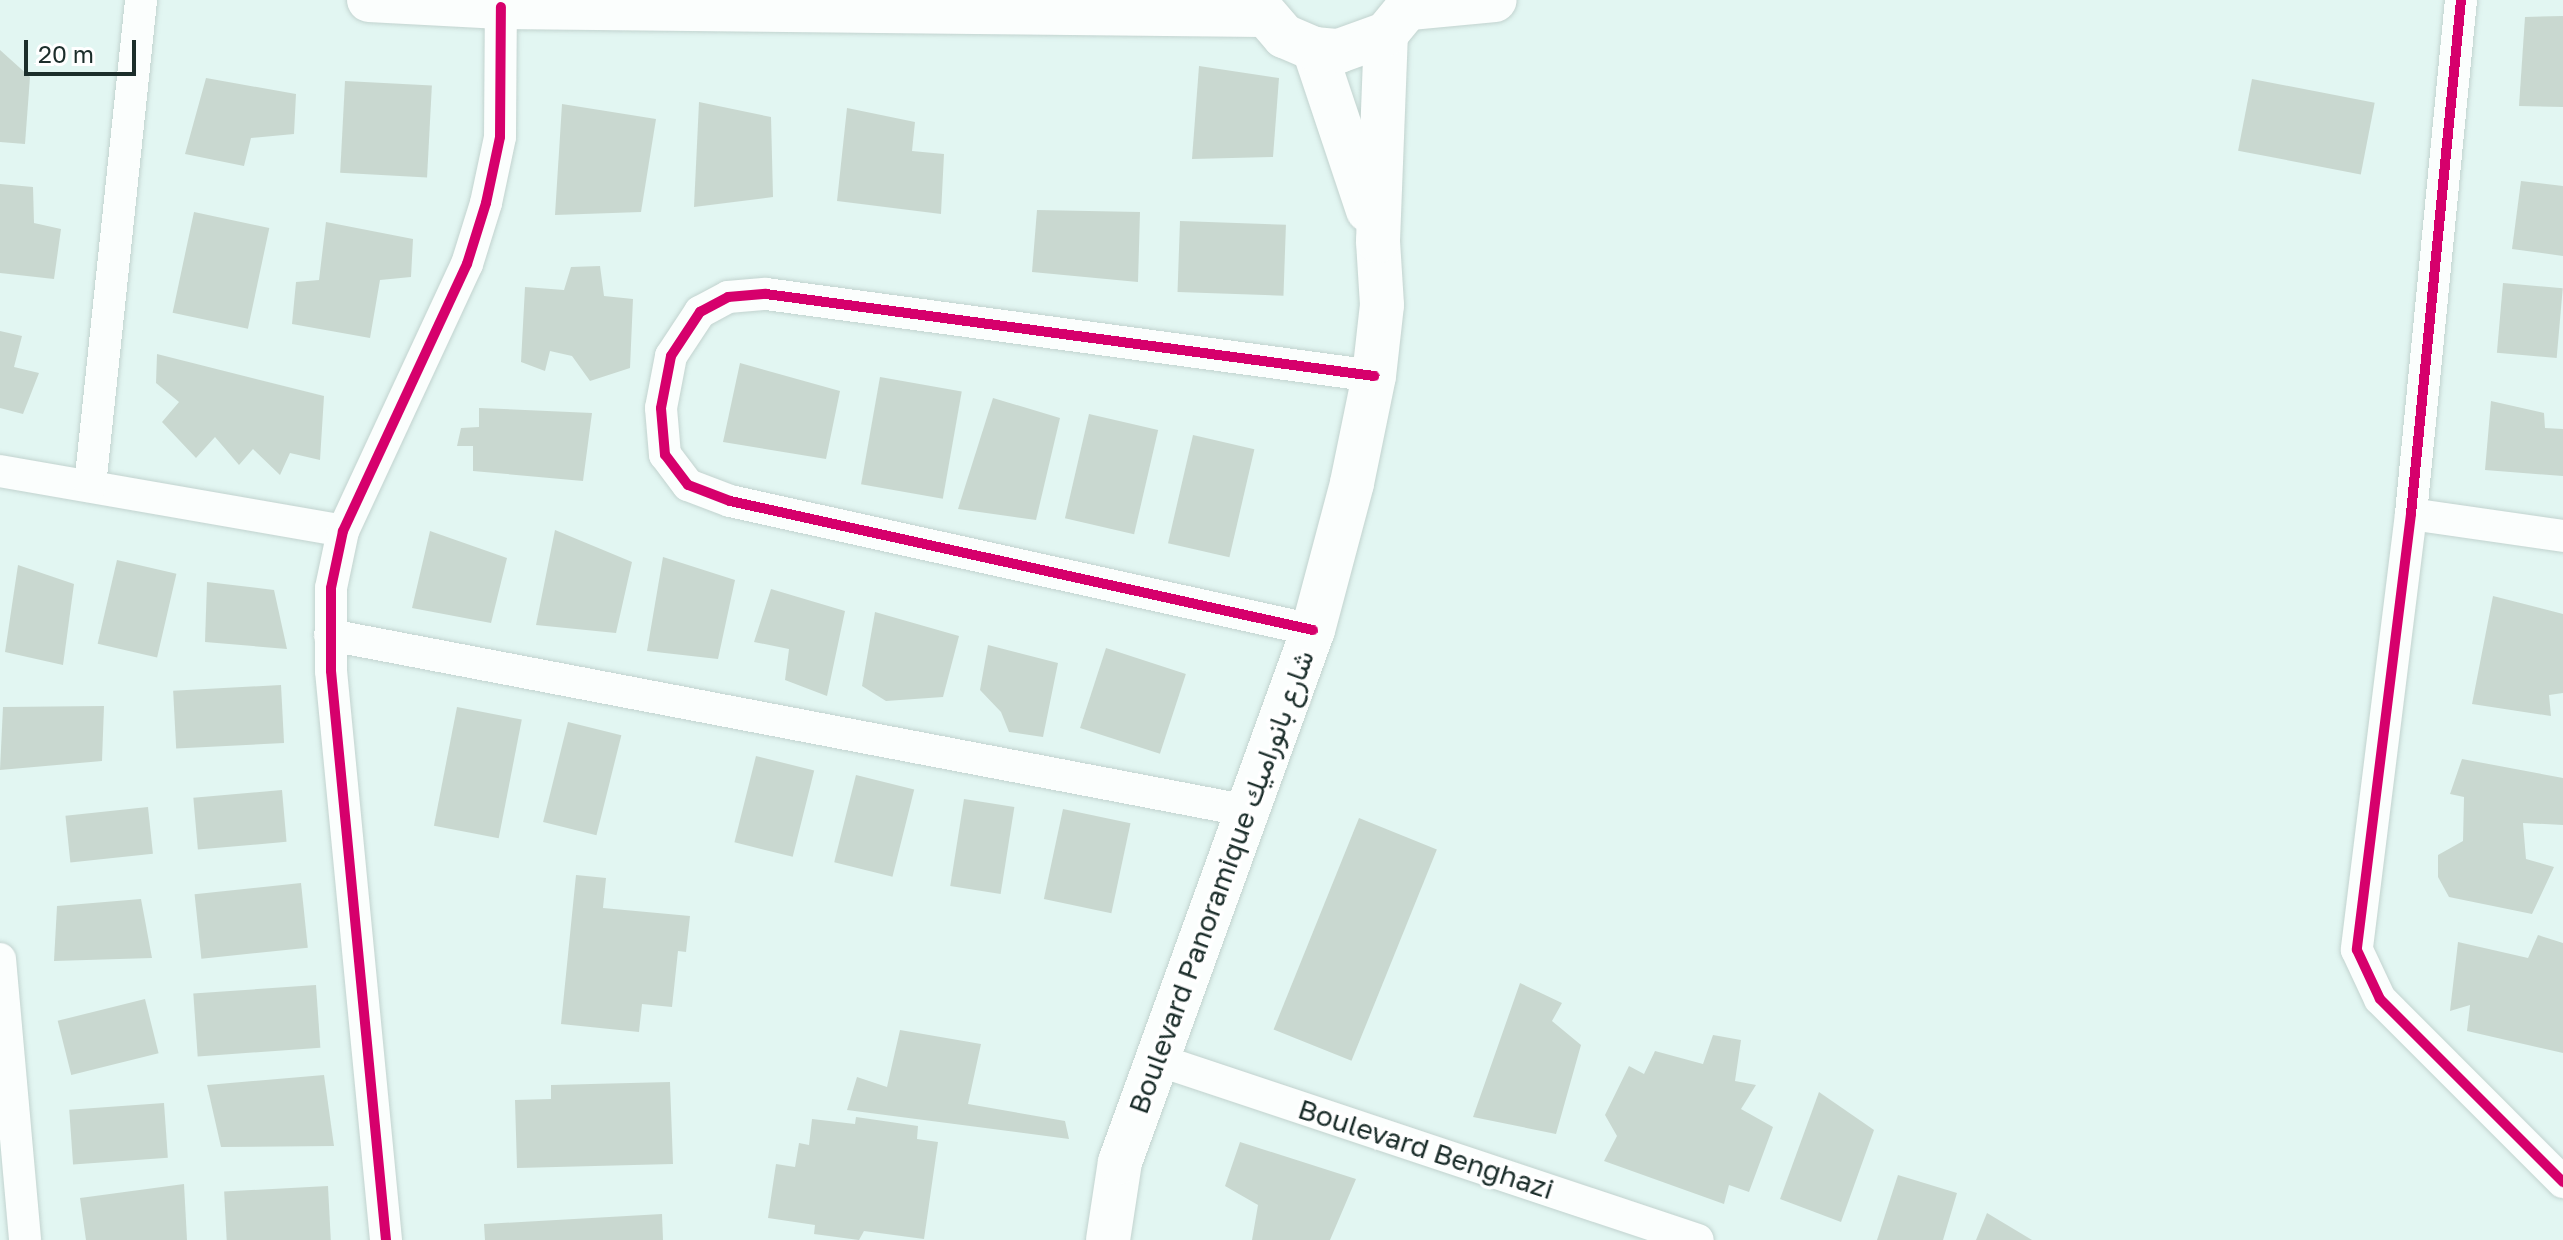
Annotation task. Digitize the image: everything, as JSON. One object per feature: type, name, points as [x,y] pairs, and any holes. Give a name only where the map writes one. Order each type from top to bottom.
[{"type":"main road","points":[[369,0],[501,7],[1257,7],[1284,36],[1314,49],[1351,49],[1403,14],[1495,0]]},
{"type":"main road","name":"Boulevard Panoramique شارع بانوراميك","points":[[1108,1240],[1120,1162],[1313,630],[1374,376],[1382,305],[1378,241],[1403,14]]},
{"type":"main road","name":"Boulevard Panoramique شارع بانوراميك","points":[[1314,49],[1378,241]]},
{"type":"street","points":[[90,486],[141,0]]},
{"type":"street","points":[[2461,0],[2411,514],[2357,950],[2380,999],[2563,1182]]},
{"type":"street","points":[[386,1240],[330,635],[331,588],[343,531],[467,264],[479,227],[500,137],[501,7]]},
{"type":"street","points":[[1313,630],[730,501],[688,485],[665,455],[661,408],[671,356],[700,312],[728,297],[766,294],[1374,376]]},
{"type":"street","points":[[0,471],[343,531]]},
{"type":"street","points":[[2411,514],[2563,536]]},
{"type":"street","points":[[330,635],[1248,811]]},
{"type":"street","points":[[0,959],[25,1240]]},
{"type":"street","name":"Boulevard Benghazi","points":[[1155,1059],[1698,1240]]},
{"type":"building","points":[[2563,16],[2563,107],[2519,106],[2525,17]]},
{"type":"building","points":[[0,50],[30,77],[25,144],[0,142]]},
{"type":"building","points":[[1199,66],[1279,78],[1273,157],[1192,159]]},
{"type":"building","points":[[206,78],[296,94],[294,134],[251,138],[244,166],[185,154]]},
{"type":"building","points":[[2252,79],[2375,103],[2361,175],[2238,151]]},
{"type":"building","points":[[345,81],[432,86],[427,177],[340,173]]},
{"type":"building","points":[[699,102],[771,117],[773,197],[694,207]]},
{"type":"building","points":[[562,104],[656,119],[641,212],[555,215]]},
{"type":"building","points":[[847,108],[915,122],[912,151],[944,154],[941,214],[837,201]]},
{"type":"building","points":[[2521,181],[2563,186],[2563,256],[2512,249]]},
{"type":"building","points":[[0,184],[33,187],[34,223],[61,229],[54,279],[0,273]]},
{"type":"building","points":[[1037,210],[1140,212],[1138,282],[1032,272]]},
{"type":"building","points":[[194,212],[269,228],[248,329],[173,313]]},
{"type":"building","points":[[1180,221],[1286,225],[1283,296],[1178,292]]},
{"type":"building","points":[[326,222],[413,239],[411,277],[380,280],[370,338],[292,324],[296,282],[319,280]]},
{"type":"building","points":[[600,266],[604,296],[633,299],[630,368],[590,381],[572,356],[550,351],[545,371],[521,362],[525,287],[564,290],[571,267]]},
{"type":"building","points":[[2503,283],[2563,288],[2557,358],[2497,353]]},
{"type":"building","points":[[0,331],[22,336],[14,367],[39,373],[23,414],[0,408]]},
{"type":"building","points":[[157,354],[324,396],[320,460],[290,453],[280,475],[253,449],[239,465],[215,437],[196,458],[162,422],[179,402],[156,383]]},
{"type":"building","points":[[740,363],[840,391],[826,459],[723,442]]},
{"type":"building","points":[[880,377],[962,391],[943,499],[861,484]]},
{"type":"building","points":[[993,398],[1060,418],[1036,520],[958,509]]},
{"type":"building","points":[[2491,401],[2544,413],[2545,428],[2563,429],[2563,476],[2485,470]]},
{"type":"building","points":[[479,408],[592,413],[583,481],[473,471],[473,446],[457,446],[461,428],[479,427]]},
{"type":"building","points":[[1089,414],[1158,430],[1134,534],[1065,518]]},
{"type":"building","points":[[1193,435],[1254,449],[1229,557],[1168,543]]},
{"type":"building","points":[[555,530],[632,562],[616,633],[536,625]]},
{"type":"building","points":[[430,531],[507,558],[491,623],[412,608]]},
{"type":"building","points":[[663,557],[735,580],[718,659],[647,651]]},
{"type":"building","points":[[117,560],[176,574],[157,658],[98,644]]},
{"type":"building","points":[[18,565],[74,584],[63,665],[5,652]]},
{"type":"building","points":[[207,582],[274,590],[287,649],[205,642]]},
{"type":"building","points":[[771,589],[845,611],[827,696],[785,680],[789,649],[754,642]]},
{"type":"building","points":[[2493,596],[2563,614],[2563,693],[2549,695],[2551,716],[2472,704]]},
{"type":"building","points":[[875,612],[959,636],[943,697],[886,701],[862,686]]},
{"type":"building","points":[[988,645],[1058,663],[1043,737],[1009,732],[1001,712],[980,690]]},
{"type":"building","points":[[1106,648],[1186,674],[1160,754],[1080,728]]},
{"type":"building","points":[[281,685],[284,743],[176,749],[173,691]]},
{"type":"building","points":[[104,706],[102,761],[0,770],[3,707]]},
{"type":"building","points":[[457,707],[522,720],[499,838],[434,826]]},
{"type":"building","points":[[568,722],[621,735],[596,835],[543,822]]},
{"type":"building","points":[[756,756],[814,771],[793,857],[734,842]]},
{"type":"building","points":[[2462,759],[2563,778],[2563,825],[2523,823],[2526,859],[2554,867],[2532,914],[2449,897],[2438,877],[2438,855],[2463,841],[2464,797],[2450,794]]},
{"type":"building","points":[[856,775],[914,790],[892,877],[834,862]]},
{"type":"building","points":[[282,790],[287,842],[198,850],[193,798]]},
{"type":"building","points":[[964,799],[1014,807],[1001,894],[950,886]]},
{"type":"building","points":[[148,807],[153,854],[70,862],[65,816]]},
{"type":"building","points":[[1063,809],[1130,823],[1111,913],[1044,899]]},
{"type":"building","points":[[1359,818],[1437,849],[1351,1061],[1274,1029]]},
{"type":"building","points":[[576,875],[606,878],[603,908],[690,916],[686,952],[678,951],[672,1007],[642,1004],[639,1032],[561,1024]]},
{"type":"building","points":[[301,883],[308,948],[201,959],[195,894]]},
{"type":"building","points":[[141,899],[152,958],[54,961],[57,906]]},
{"type":"building","points":[[2538,935],[2563,943],[2563,1053],[2467,1031],[2470,1005],[2450,1011],[2458,942],[2528,958]]},
{"type":"building","points":[[1520,983],[1562,1003],[1552,1021],[1581,1045],[1556,1134],[1473,1117]]},
{"type":"building","points":[[316,985],[320,1048],[198,1056],[193,994]]},
{"type":"building","points":[[145,999],[159,1053],[71,1075],[58,1021]]},
{"type":"building","points":[[900,1030],[981,1044],[968,1104],[1065,1121],[1069,1139],[847,1110],[857,1077],[887,1087]]},
{"type":"building","points":[[1713,1035],[1741,1040],[1735,1081],[1756,1085],[1741,1109],[1773,1127],[1749,1192],[1729,1185],[1724,1204],[1604,1161],[1617,1136],[1605,1115],[1629,1066],[1644,1074],[1655,1051],[1703,1064]]},
{"type":"building","points":[[324,1075],[334,1146],[221,1147],[207,1085]]},
{"type":"building","points":[[670,1082],[673,1164],[517,1168],[515,1100],[551,1099],[551,1085]]},
{"type":"building","points":[[1819,1092],[1874,1130],[1841,1222],[1780,1199]]},
{"type":"building","points":[[164,1103],[168,1158],[73,1164],[69,1110]]},
{"type":"building","points":[[856,1117],[918,1126],[917,1139],[938,1142],[924,1239],[864,1231],[859,1240],[814,1234],[815,1225],[768,1218],[776,1164],[795,1167],[799,1143],[809,1145],[812,1119],[855,1124]]},
{"type":"building","points":[[1240,1142],[1356,1179],[1330,1240],[1252,1240],[1258,1205],[1225,1186]]},
{"type":"building","points":[[1898,1175],[1957,1193],[1943,1240],[1877,1240]]},
{"type":"building","points":[[184,1184],[187,1240],[86,1240],[80,1198]]},
{"type":"building","points":[[328,1186],[331,1240],[227,1240],[224,1191]]},
{"type":"building","points":[[1987,1213],[2032,1240],[1976,1240]]},
{"type":"building","points":[[662,1214],[663,1240],[485,1240],[484,1224]]},
{"type":"cycle path","points":[[2461,0],[2411,514],[2357,950],[2380,999],[2563,1182]]},
{"type":"cycle path","points":[[386,1240],[331,671],[331,588],[343,531],[467,264],[486,203],[500,137],[501,7]]},
{"type":"cycle path","points":[[1313,630],[730,501],[688,485],[665,455],[661,408],[671,356],[700,312],[728,297],[766,294],[1374,376]]}]
